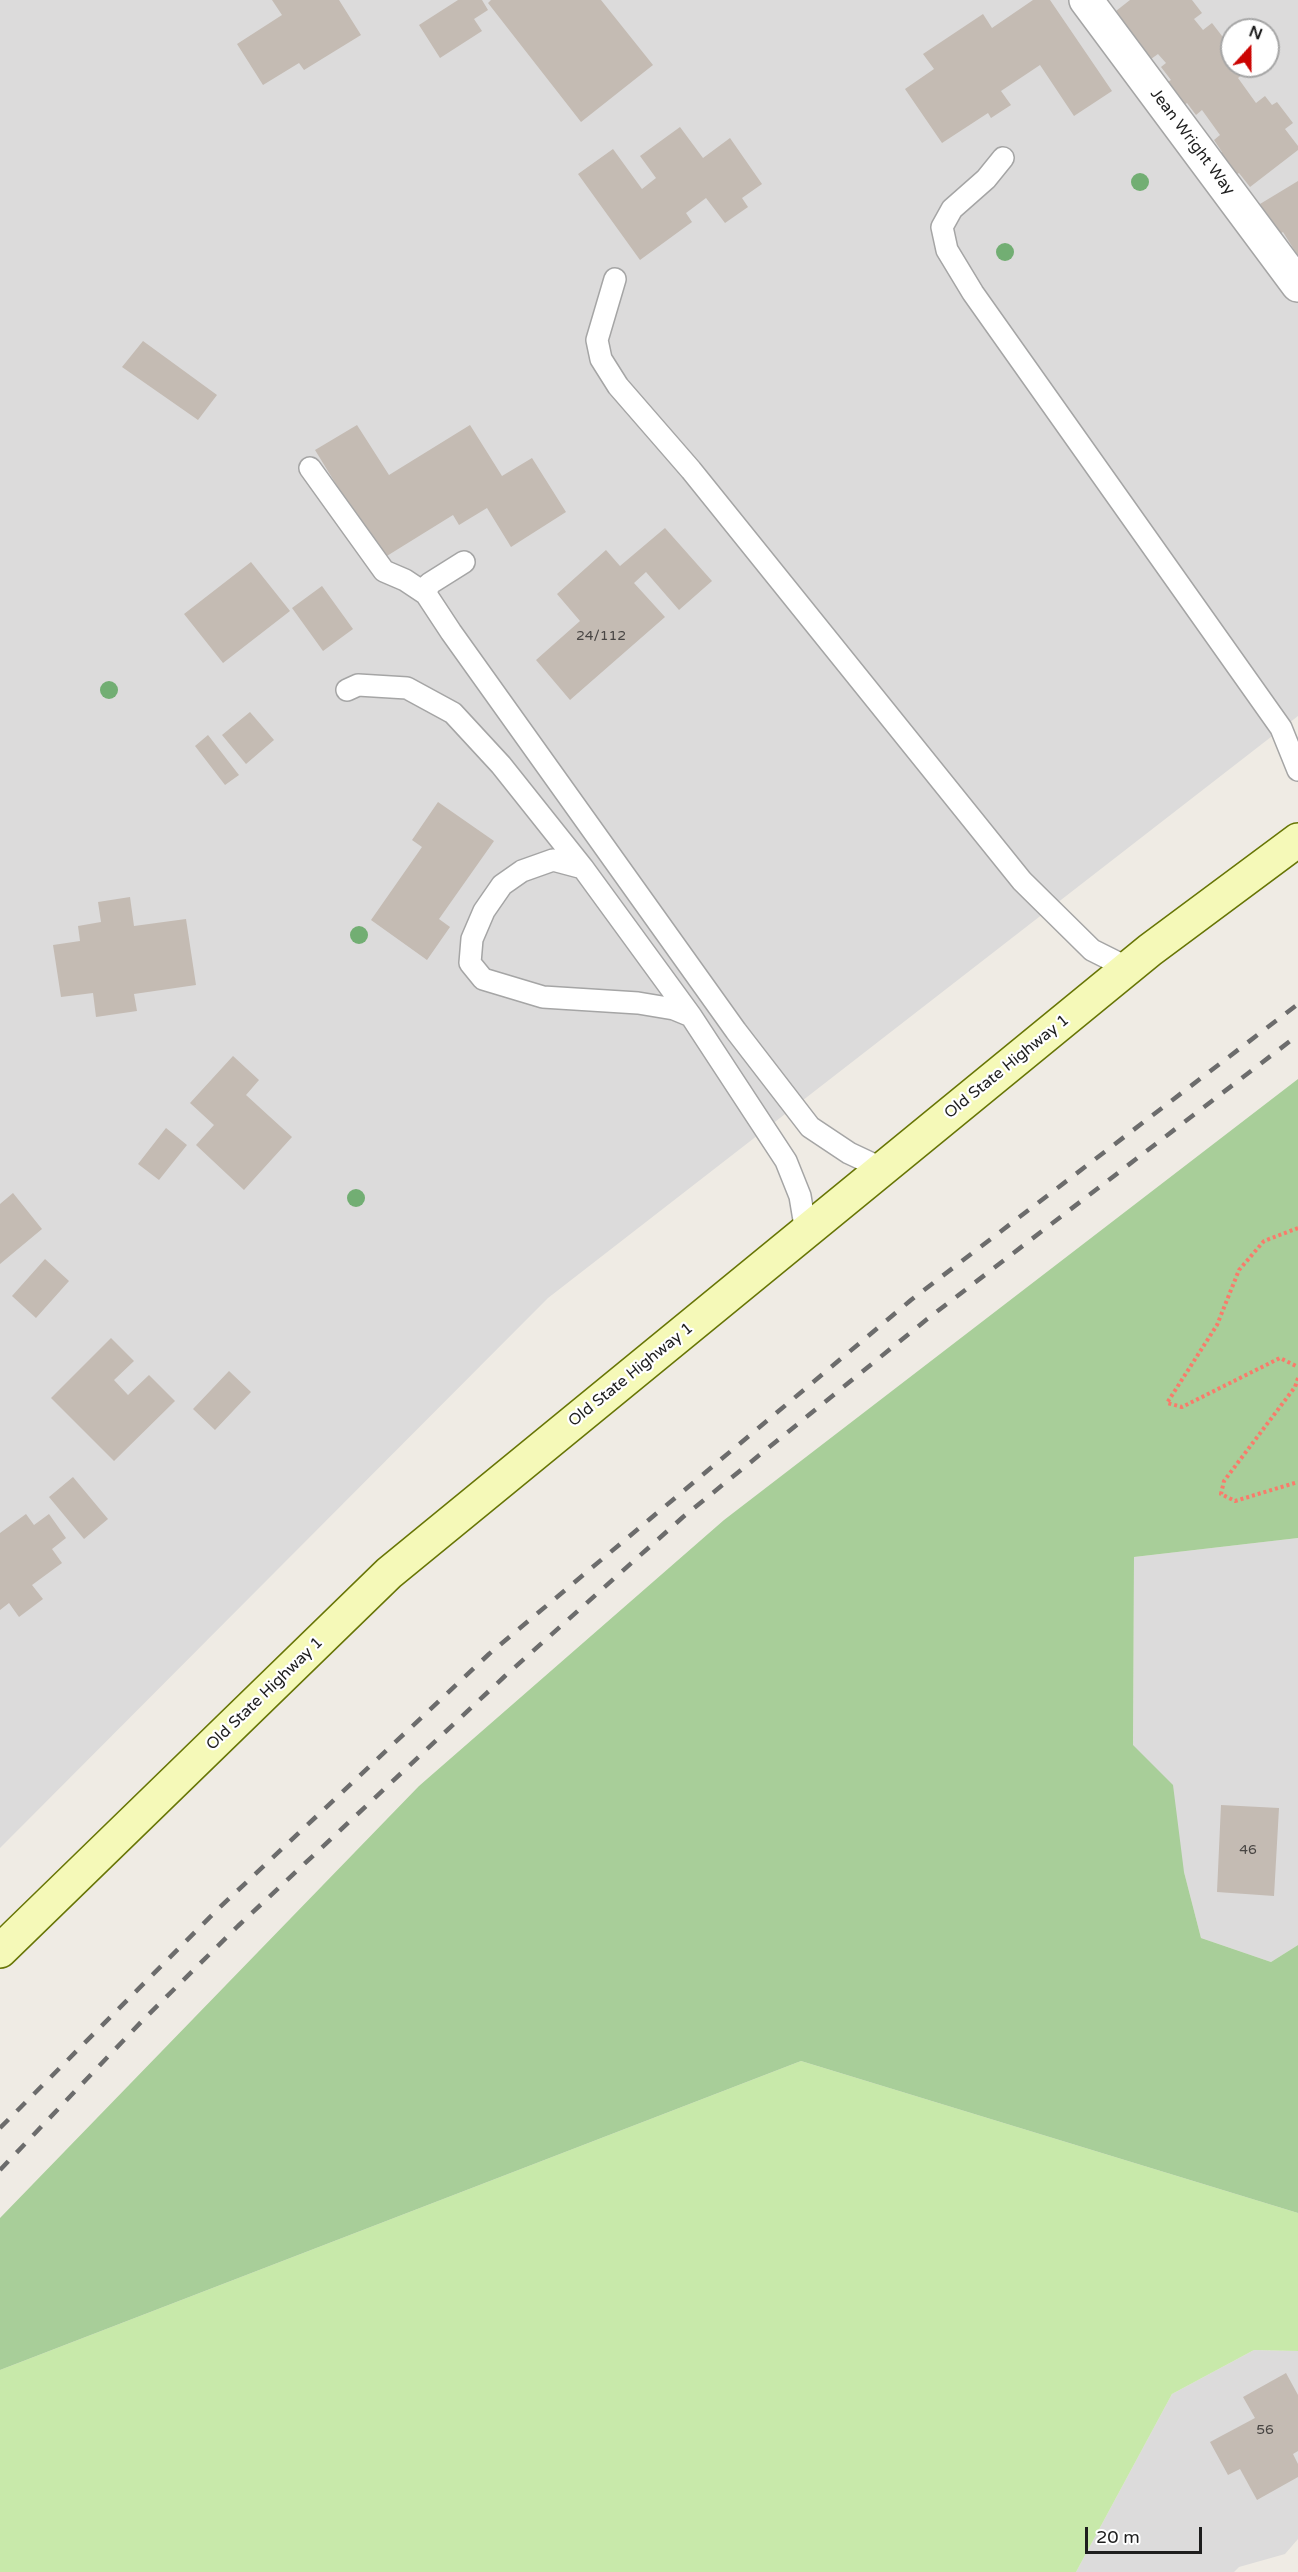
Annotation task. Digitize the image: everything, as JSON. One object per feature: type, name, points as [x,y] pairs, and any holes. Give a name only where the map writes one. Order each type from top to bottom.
[{"type":"main road","name":"Old State Highway 1","points":[[0,1951],[389,1574],[1128,968],[1298,840]]},
{"type":"street","name":"Jean Wright Way","points":[[1086,0],[1298,285]]},
{"type":"lane","points":[[1003,158],[986,179],[952,209],[942,227],[947,250],[972,293],[1281,728],[1298,770]]},
{"type":"lane","points":[[615,279],[597,340],[601,359],[618,386],[691,470],[1022,881],[1092,950],[1128,968]]},
{"type":"lane","points":[[310,468],[384,571],[405,580],[426,594],[736,1031],[810,1127],[849,1153],[883,1169]]},
{"type":"lane","points":[[426,594],[429,584],[464,562]]},
{"type":"lane","points":[[347,690],[358,684],[407,688],[453,713],[501,765],[583,868],[691,1016],[786,1161],[800,1196],[806,1232]]},
{"type":"lane","points":[[583,868],[554,860],[522,871],[502,885],[484,911],[472,939],[470,963],[483,979],[543,997],[638,1002],[674,1009],[691,1016]]},
{"type":"path","points":[[1298,1228],[1264,1241],[1239,1270],[1217,1325],[1167,1403],[1182,1407],[1280,1358],[1298,1367]]},
{"type":"path","points":[[1298,1378],[1294,1387],[1224,1481],[1221,1494],[1235,1501],[1298,1482]]},
{"type":"shaded area","points":[[0,0],[1298,0],[1298,716],[548,1298],[0,1848]]},
{"type":"shaded area","points":[[1298,1538],[1298,1945],[1271,1962],[1201,1938],[1184,1872],[1133,1746],[1134,1557]]},
{"type":"shaded area","points":[[1254,2350],[1298,2351],[1298,2539],[1285,2554],[1239,2567],[1234,2572],[1076,2572],[1172,2394]]},
{"type":"green space","points":[[1298,1079],[1298,1538],[1134,1557],[1133,1745],[1173,1785],[1184,1872],[1201,1938],[1271,1962],[1298,1945],[1298,2213],[801,2061],[0,2370],[0,2218],[419,1786],[724,1520]]},
{"type":"green space","points":[[801,2061],[1298,2213],[1298,2351],[1254,2350],[1172,2394],[1076,2572],[0,2572],[0,2370]]},
{"type":"building","points":[[272,0],[339,0],[361,35],[304,70],[299,63],[263,85],[237,44],[282,15]]},
{"type":"building","points":[[458,0],[482,0],[488,10],[474,19],[482,31],[440,58],[419,25]]},
{"type":"building","points":[[491,0],[601,0],[653,65],[581,122],[488,3]]},
{"type":"building","points":[[1033,0],[1050,0],[1112,91],[1074,116],[1040,65],[1001,91],[1011,105],[991,118],[988,113],[942,143],[905,89],[934,69],[923,54],[983,14],[992,28]]},
{"type":"building","points":[[1130,0],[1192,0],[1202,13],[1194,19],[1203,30],[1212,23],[1220,33],[1220,78],[1238,78],[1256,103],[1265,96],[1272,105],[1277,102],[1293,123],[1285,129],[1298,146],[1298,150],[1250,187],[1239,173],[1234,176],[1218,155],[1222,152],[1214,140],[1220,135],[1202,110],[1196,115],[1187,103],[1183,106],[1166,83],[1171,80],[1161,67],[1166,63],[1158,54],[1151,59],[1125,28],[1127,26],[1116,11]]},
{"type":"building","points":[[680,127],[703,158],[730,138],[762,184],[742,198],[748,207],[725,223],[706,198],[686,213],[692,222],[640,260],[578,174],[613,149],[642,189],[656,178],[640,156]]},
{"type":"building","points":[[1298,181],[1298,256],[1283,232],[1276,236],[1272,223],[1260,204]]},
{"type":"building","points":[[143,341],[217,395],[198,420],[122,367]]},
{"type":"building","points":[[357,425],[389,475],[470,425],[502,476],[532,458],[566,512],[511,547],[487,508],[459,525],[453,515],[382,559],[315,450]]},
{"type":"building","points":[[665,528],[712,581],[679,610],[646,572],[634,583],[665,617],[570,700],[536,660],[580,621],[557,594],[606,550],[620,566]]},
{"type":"building","points":[[251,562],[290,611],[223,663],[184,614]]},
{"type":"building","points":[[322,586],[353,629],[323,651],[292,608]]},
{"type":"building","points":[[250,712],[274,740],[246,764],[222,735]]},
{"type":"building","points":[[208,735],[239,775],[225,785],[195,746]]},
{"type":"building","points":[[438,802],[494,841],[439,919],[450,927],[427,960],[371,920],[422,847],[412,840]]},
{"type":"building","points":[[130,897],[134,926],[186,919],[196,985],[134,994],[137,1011],[96,1017],[93,993],[61,997],[53,945],[80,941],[78,926],[101,922],[98,902]]},
{"type":"building","points":[[233,1056],[259,1080],[246,1095],[292,1137],[244,1190],[196,1145],[214,1125],[190,1103]]},
{"type":"building","points":[[166,1128],[187,1145],[159,1180],[138,1164]]},
{"type":"building","points":[[13,1193],[42,1229],[0,1264],[0,1204]]},
{"type":"building","points":[[45,1259],[69,1281],[36,1318],[12,1296]]},
{"type":"building","points":[[111,1338],[134,1361],[114,1380],[128,1395],[149,1375],[175,1401],[114,1461],[51,1398]]},
{"type":"building","points":[[229,1371],[251,1392],[215,1430],[193,1409]]},
{"type":"building","points":[[73,1477],[108,1519],[84,1539],[49,1497]]},
{"type":"building","points":[[26,1514],[34,1525],[49,1514],[66,1538],[52,1549],[62,1563],[32,1585],[43,1599],[19,1617],[9,1603],[0,1610],[0,1533]]},
{"type":"building","points":[[1221,1805],[1279,1808],[1274,1896],[1217,1892]]},
{"type":"building","points":[[1286,2373],[1298,2395],[1298,2451],[1293,2454],[1298,2464],[1298,2477],[1257,2500],[1240,2469],[1228,2475],[1210,2442],[1255,2418],[1243,2397]]},
{"type":"railway","points":[[0,2128],[218,1909],[489,1654],[911,1300],[1298,1004]]},
{"type":"railway","points":[[0,2170],[142,2021],[238,1926],[505,1676],[683,1517],[926,1320],[1298,1035]]}]
